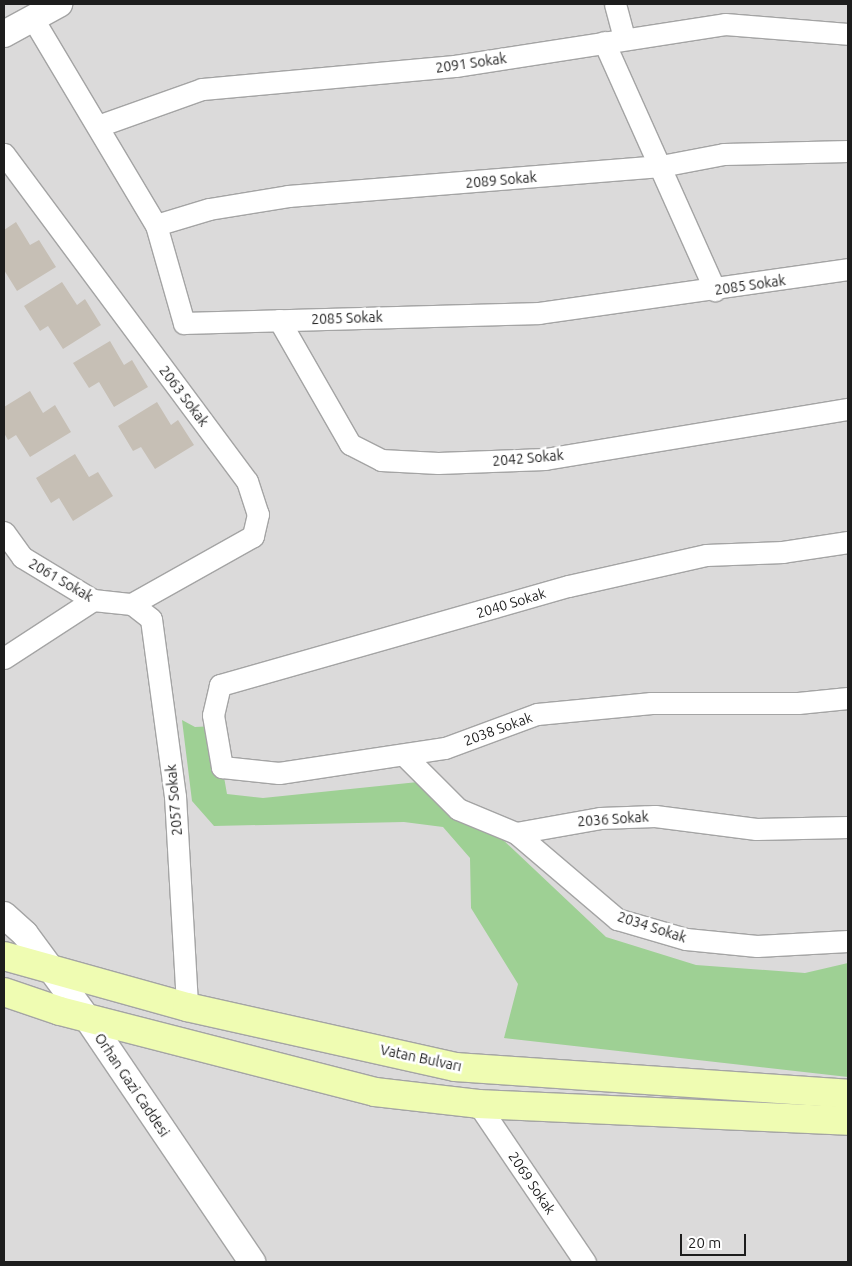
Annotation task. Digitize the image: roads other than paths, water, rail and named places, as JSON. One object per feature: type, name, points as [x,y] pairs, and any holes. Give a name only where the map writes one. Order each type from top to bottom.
[{"type":"main road","name":"Vatan Bulvarı","points":[[4,956],[187,1007],[455,1067],[848,1094]]},
{"type":"main road","points":[[4,992],[87,1018],[376,1092],[478,1104],[848,1121]]},
{"type":"street","points":[[4,34],[59,4]]},
{"type":"street","points":[[615,4],[614,40],[661,166],[714,290]]},
{"type":"street","name":"2085 Sokak","points":[[33,18],[156,224],[184,323],[539,312],[714,290],[848,270]]},
{"type":"street","name":"2091 Sokak","points":[[98,126],[202,89],[455,66],[725,24],[848,34]]},
{"type":"street","name":"2089 Sokak","points":[[156,224],[209,209],[288,196],[661,166],[724,154],[848,151]]},
{"type":"street","name":"2063 Sokak","points":[[4,154],[247,481],[258,514],[253,536],[132,604]]},
{"type":"street","name":"2042 Sokak","points":[[279,320],[350,444],[381,460],[438,463],[544,459],[848,409]]},
{"type":"street","name":"2061 Sokak","points":[[4,532],[22,557],[93,600],[132,604]]},
{"type":"street","name":"2040 Sokak","points":[[215,726],[213,715],[220,685],[568,586],[706,555],[783,552],[848,542]]},
{"type":"street","points":[[4,658],[93,600]]},
{"type":"street","name":"2057 Sokak","points":[[132,604],[152,619],[175,796],[187,1007]]},
{"type":"street","name":"2038 Sokak","points":[[215,726],[222,767],[278,773],[405,756],[445,748],[537,714],[651,703],[798,703],[848,698]]},
{"type":"street","points":[[405,756],[458,809],[516,833]]},
{"type":"street","name":"2036 Sokak","points":[[516,833],[600,818],[655,816],[756,829],[848,827]]},
{"type":"street","name":"2034 Sokak","points":[[516,833],[617,918],[686,939],[713,942],[758,946],[848,941]]},
{"type":"street","name":"Orhan Gazi Caddesi","points":[[4,915],[25,934],[87,1018],[252,1262]]},
{"type":"street","name":"2069 Sokak","points":[[478,1104],[578,1260]]}]
